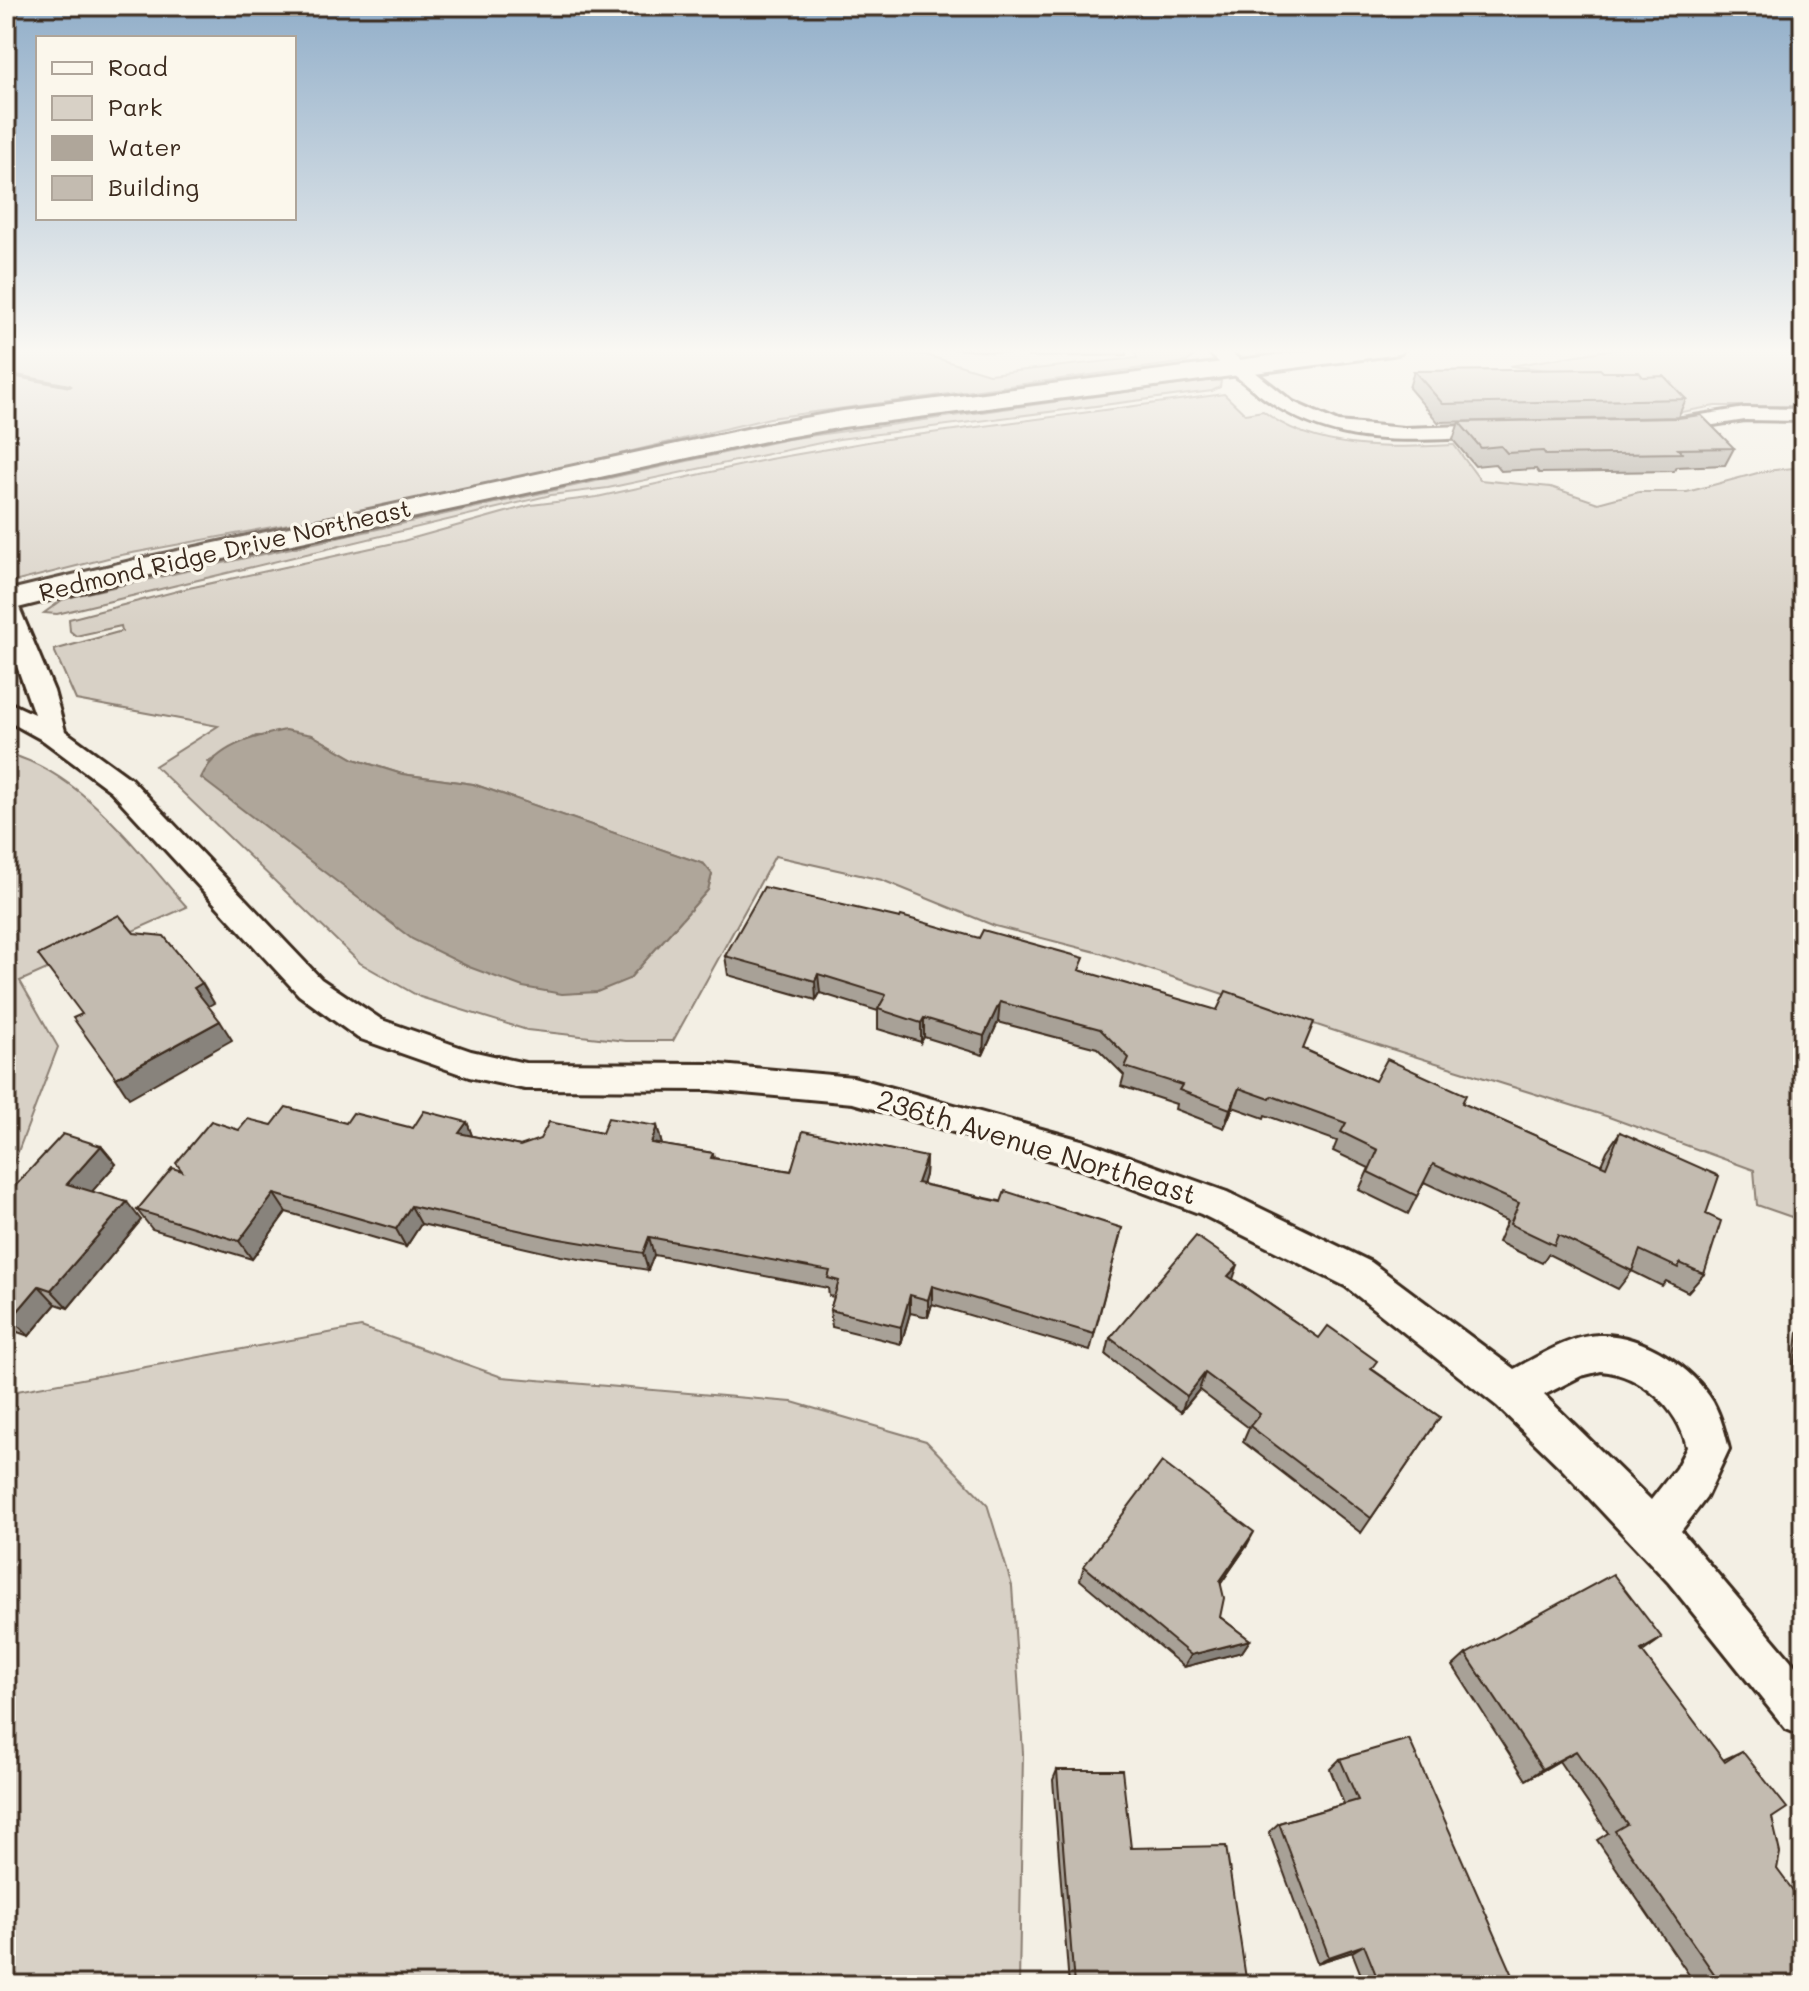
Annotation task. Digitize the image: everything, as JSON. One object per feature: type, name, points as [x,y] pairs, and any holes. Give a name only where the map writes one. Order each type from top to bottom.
[{"type":"street","name":"Redmond Ridge Drive Northeast","points":[[6,603],[135,569],[729,441]]},
{"type":"street","points":[[6,603],[41,691],[53,735]]},
{"type":"street","name":"236th Avenue Northeast","points":[[6,709],[53,735],[121,785],[310,987],[370,1029],[469,1064],[525,1076],[710,1077],[853,1090],[1085,1156],[1214,1203],[1358,1274],[1511,1392],[1577,1454],[1685,1567],[1803,1712]]},
{"type":"street","points":[[1511,1392],[1563,1365],[1601,1353],[1637,1362],[1675,1389],[1699,1415],[1708,1449],[1691,1483],[1652,1534]]},
{"type":"green space","points":[[6,441],[674,441],[370,509],[116,556],[6,584]]},
{"type":"green space","points":[[779,441],[830,441],[608,488],[551,495],[57,614],[44,613],[62,600]]},
{"type":"green space","points":[[874,441],[1330,441],[1406,447],[1454,445],[1480,480],[1551,487],[1598,503],[1639,492],[1687,492],[1765,471],[1803,467],[1803,1221],[1757,1205],[1754,1170],[1606,1116],[1100,953],[995,926],[882,880],[775,856],[673,1041],[626,1041],[527,1030],[420,997],[360,963],[155,766],[218,726],[76,700],[54,650],[122,631],[121,626],[76,636],[70,631],[69,619],[189,588],[403,541],[531,505],[597,497],[770,459]],"holes":[[[312,735],[354,759],[402,774],[473,784],[704,864],[712,874],[708,890],[629,979],[208,762],[256,736]]]},
{"type":"green space","points":[[6,753],[60,777],[84,795],[128,838],[187,907],[20,981],[58,1047],[6,1183]]},
{"type":"green space","points":[[361,1327],[502,1377],[792,1402],[926,1441],[987,1504],[1012,1586],[1023,1753],[1019,1985],[6,1985],[6,1393]]},
{"type":"water","points":[[285,730],[312,735],[354,759],[402,774],[473,784],[704,864],[712,874],[708,890],[629,979],[597,992],[562,994],[523,987],[469,967],[412,939],[201,778],[207,767],[225,751],[248,740]]},
{"type":"building","points":[[1475,441],[1727,441],[1734,448],[1678,449],[1682,453],[1546,455],[1543,451],[1507,453],[1501,446],[1481,448]]},
{"type":"building","points":[[764,887],[901,916],[979,938],[983,930],[1084,958],[1079,970],[1217,1010],[1226,991],[1314,1022],[1303,1049],[1375,1081],[1387,1059],[1466,1095],[1462,1103],[1606,1167],[1620,1132],[1719,1176],[1706,1214],[1721,1221],[1704,1274],[1680,1263],[1678,1268],[1640,1250],[1632,1271],[1558,1235],[1554,1245],[1510,1224],[1519,1203],[1433,1164],[1417,1196],[1368,1172],[1378,1150],[1341,1132],[1346,1123],[1272,1096],[1270,1099],[1239,1088],[1230,1109],[1179,1090],[1182,1085],[1125,1067],[1129,1058],[1100,1029],[1000,1002],[984,1036],[924,1018],[921,1023],[878,1009],[886,995],[818,974],[815,981],[725,956]]},
{"type":"building","points":[[119,915],[134,933],[164,936],[202,983],[194,988],[220,1021],[116,1078],[73,1018],[82,1014],[38,955]]},
{"type":"building","points":[[286,1107],[346,1123],[353,1113],[413,1128],[424,1111],[467,1122],[459,1133],[520,1146],[540,1139],[549,1122],[602,1133],[608,1118],[657,1126],[651,1143],[713,1153],[711,1158],[791,1171],[803,1131],[926,1157],[917,1183],[1001,1202],[1005,1191],[1122,1228],[1094,1334],[932,1286],[928,1300],[910,1295],[901,1327],[830,1310],[839,1281],[828,1278],[830,1271],[649,1237],[643,1253],[554,1238],[411,1206],[396,1229],[274,1194],[239,1241],[137,1210],[172,1168],[182,1171],[176,1163],[211,1121],[239,1130],[248,1119],[272,1125]]},
{"type":"building","points":[[63,1134],[101,1146],[67,1184],[127,1202],[51,1290],[39,1286],[11,1319],[6,1317],[6,1196]]},
{"type":"building","points":[[1196,1236],[1238,1265],[1228,1276],[1319,1338],[1328,1326],[1377,1361],[1371,1369],[1440,1417],[1371,1518],[1250,1426],[1260,1414],[1205,1373],[1187,1396],[1110,1338]]},
{"type":"building","points":[[1162,1462],[1254,1532],[1220,1581],[1224,1598],[1220,1617],[1250,1640],[1191,1655],[1084,1566]]},
{"type":"building","points":[[1613,1574],[1662,1638],[1641,1650],[1725,1762],[1742,1751],[1787,1808],[1772,1818],[1780,1853],[1777,1869],[1803,1904],[1803,1985],[1722,1985],[1615,1831],[1627,1824],[1576,1751],[1542,1769],[1466,1654]]},
{"type":"building","points":[[1409,1739],[1516,1982],[1505,1985],[1380,1985],[1364,1945],[1329,1957],[1279,1823],[1358,1800],[1340,1759]]},
{"type":"building","points":[[1057,1770],[1122,1770],[1131,1848],[1226,1846],[1247,1985],[1074,1985]]}]
